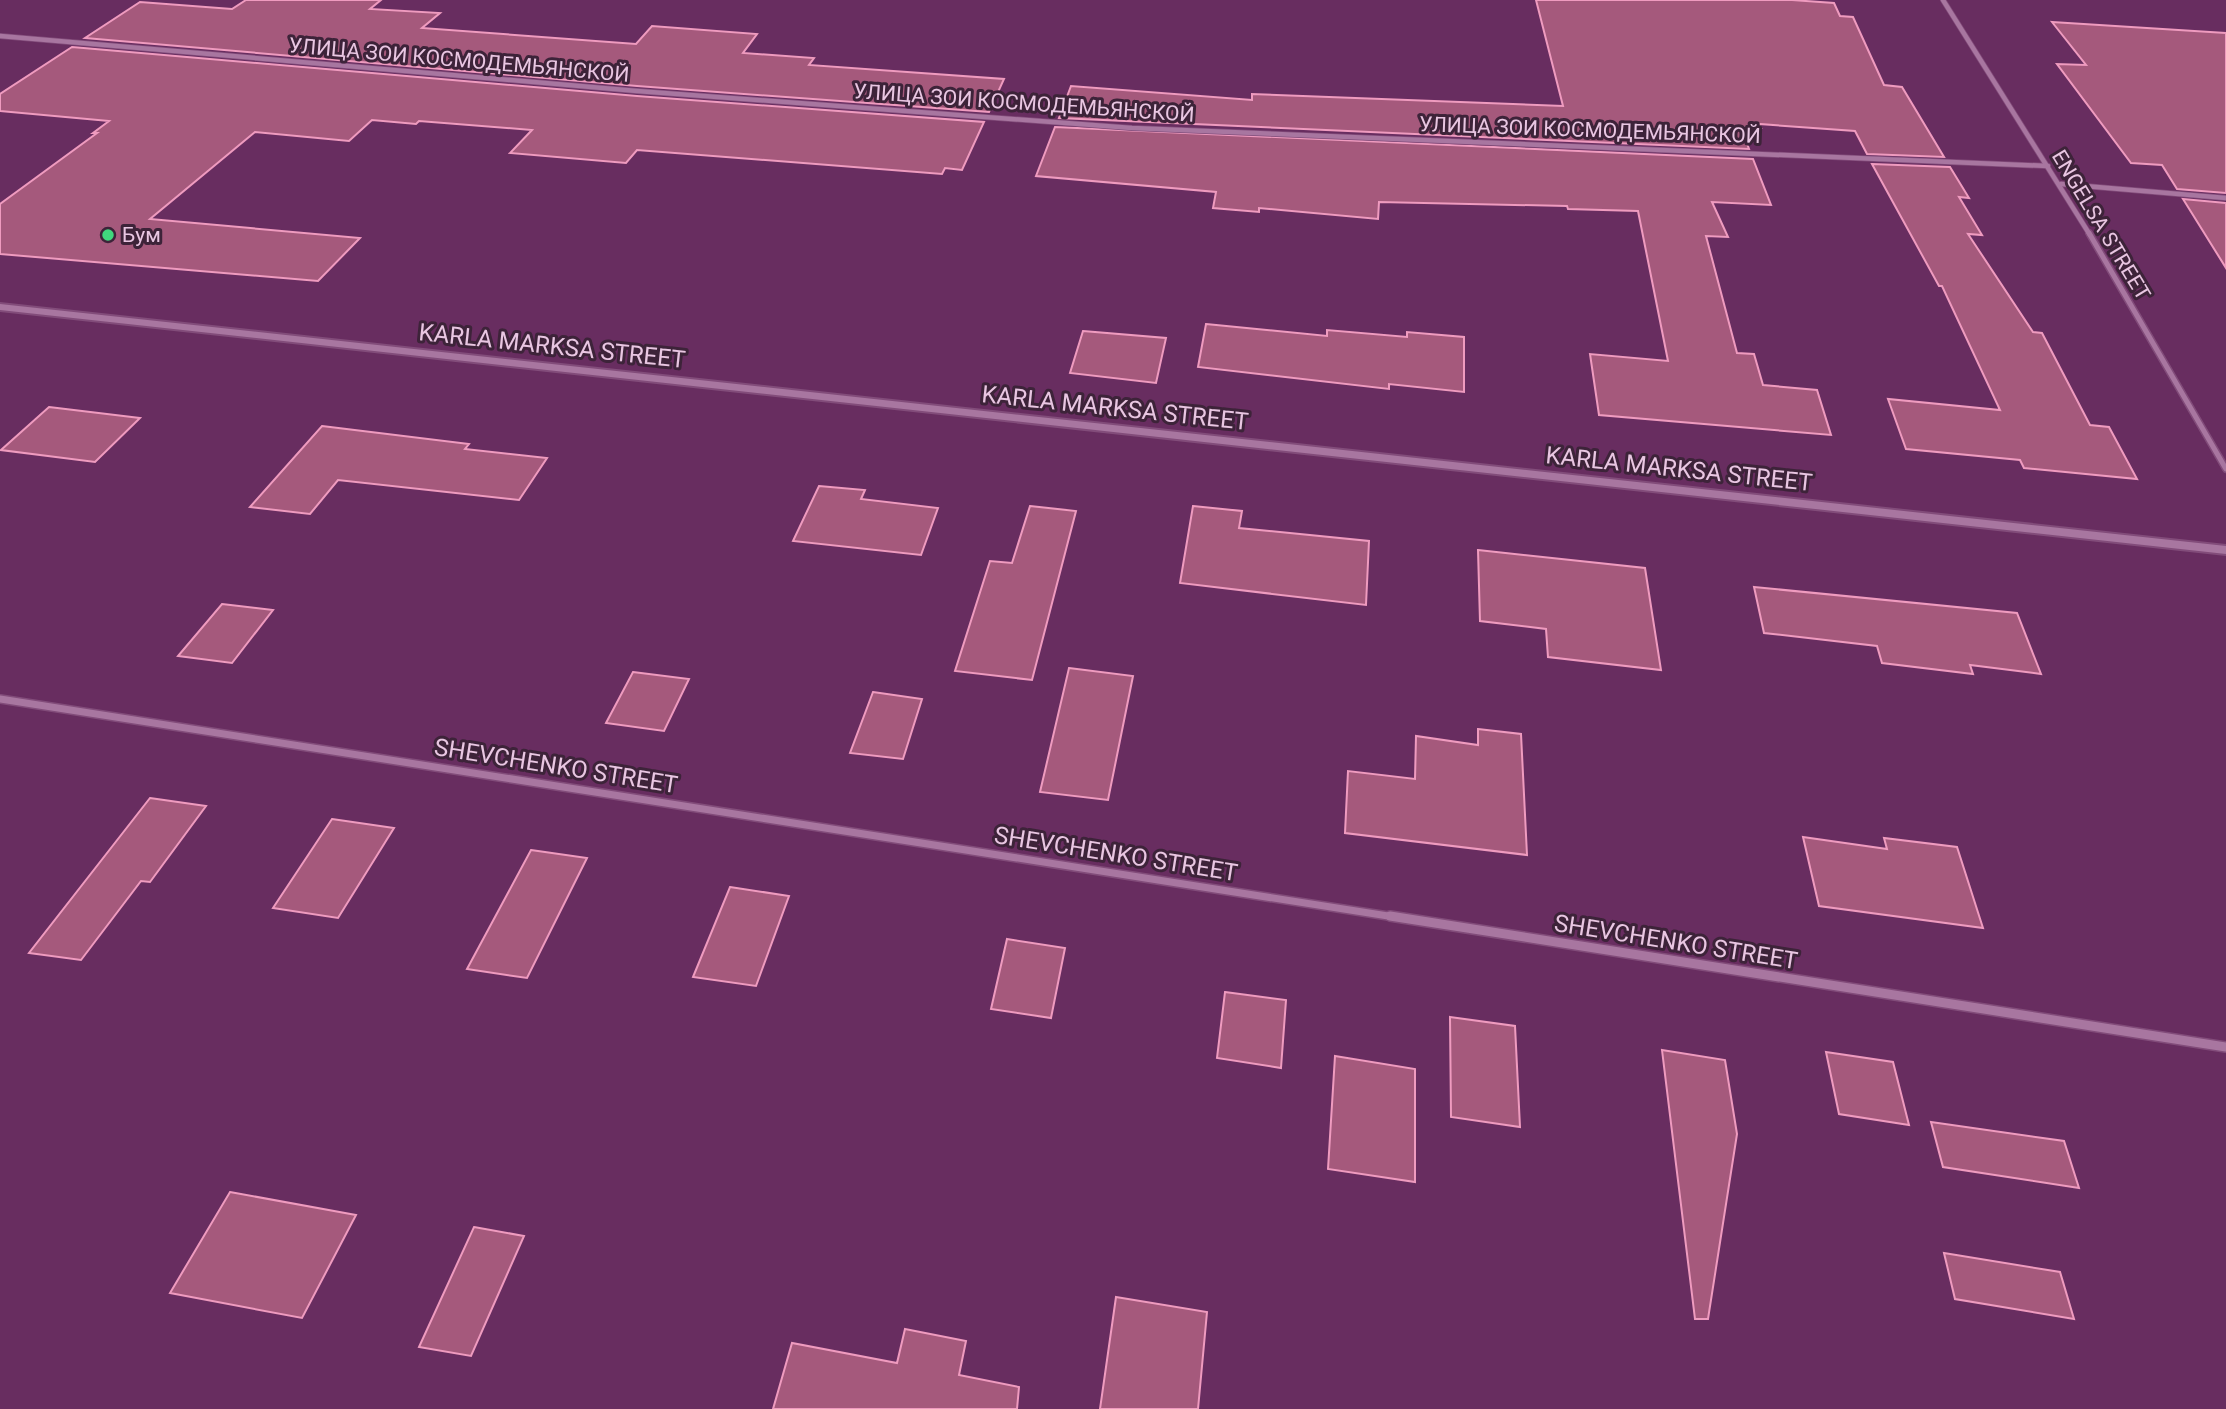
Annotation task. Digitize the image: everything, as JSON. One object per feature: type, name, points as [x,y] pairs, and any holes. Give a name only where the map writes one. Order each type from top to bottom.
[{"type":"street","name":"ENGELSA STREET","points":[[1943,0],[2061,184],[2226,469]]},
{"type":"street","name":"УЛИЦА ЗОИ КОСМОДЕМЬЯНСКОЙ","points":[[0,36],[637,91],[1132,128],[2048,166]]},
{"type":"street","points":[[2061,184],[2226,198]]},
{"type":"street","name":"KARLA MARKSA STREET","points":[[0,307],[2226,550]]},
{"type":"street","name":"SHEVCHENKO STREET","points":[[0,699],[2226,1047]]},
{"type":"building","points":[[246,0],[381,0],[370,9],[440,13],[422,28],[636,44],[652,26],[757,34],[743,53],[814,58],[809,65],[1004,79],[989,112],[637,86],[85,38],[140,2],[232,9]]},
{"type":"building","points":[[1536,0],[1792,0],[1834,3],[1840,16],[1853,17],[1884,85],[1902,87],[1944,157],[1867,154],[1855,131],[1759,124],[1761,128],[1741,127],[1749,149],[1059,118],[1071,86],[1252,100],[1252,94],[1563,106]]},
{"type":"building","points":[[2052,22],[2226,33],[2226,193],[2177,189],[2162,165],[2131,163],[2057,64],[2086,65]]},
{"type":"building","points":[[72,47],[637,96],[984,122],[962,170],[945,168],[942,174],[637,150],[626,163],[510,153],[532,130],[419,121],[416,124],[372,120],[349,141],[255,132],[150,219],[360,238],[318,281],[0,254],[0,204],[97,133],[93,133],[109,121],[0,111],[0,94]]},
{"type":"building","points":[[1055,127],[1753,159],[1771,205],[1712,202],[1728,237],[1706,236],[1737,353],[1754,354],[1763,385],[1817,390],[1831,435],[1599,415],[1590,354],[1668,361],[1638,211],[1568,209],[1567,206],[1379,202],[1378,219],[1259,208],[1259,212],[1213,208],[1216,192],[1036,176]]},
{"type":"building","points":[[1872,164],[1950,167],[1969,198],[1959,197],[1982,235],[1968,234],[2033,332],[2042,333],[2090,425],[2109,427],[2137,479],[2024,468],[2020,460],[1906,449],[1888,399],[2000,410],[1942,286],[1939,286]]},
{"type":"building","points":[[2183,199],[2226,203],[2226,268]]},
{"type":"building","points":[[1206,324],[1327,336],[1327,330],[1407,337],[1407,332],[1464,337],[1464,392],[1389,384],[1389,389],[1198,367]]},
{"type":"building","points":[[1083,331],[1166,338],[1156,383],[1070,373]]},
{"type":"building","points":[[49,407],[140,418],[95,462],[1,450]]},
{"type":"building","points":[[322,426],[469,444],[465,449],[547,458],[519,500],[338,480],[310,514],[250,507]]},
{"type":"building","points":[[819,486],[865,490],[861,499],[938,508],[921,555],[793,541]]},
{"type":"building","points":[[1030,506],[1076,511],[1032,680],[955,671],[990,561],[1012,563]]},
{"type":"building","points":[[1193,506],[1242,511],[1239,528],[1369,541],[1366,605],[1180,583]]},
{"type":"building","points":[[1478,550],[1645,568],[1661,670],[1548,657],[1546,629],[1480,621]]},
{"type":"building","points":[[1754,587],[2017,613],[2041,674],[1970,665],[1973,674],[1882,663],[1877,646],[1764,633]]},
{"type":"building","points":[[222,604],[273,610],[232,663],[178,656]]},
{"type":"building","points":[[1069,668],[1133,676],[1108,800],[1040,792]]},
{"type":"building","points":[[633,672],[689,679],[664,731],[606,723]]},
{"type":"building","points":[[873,692],[922,699],[903,759],[850,753]]},
{"type":"building","points":[[1478,729],[1521,734],[1527,855],[1345,833],[1348,771],[1415,779],[1416,736],[1478,745]]},
{"type":"building","points":[[150,798],[206,806],[150,882],[141,881],[81,960],[29,953]]},
{"type":"building","points":[[332,819],[394,828],[338,918],[273,908]]},
{"type":"building","points":[[1803,837],[1887,849],[1884,838],[1957,847],[1983,928],[1819,906]]},
{"type":"building","points":[[531,850],[587,858],[527,978],[467,969]]},
{"type":"building","points":[[730,887],[789,896],[756,986],[693,977]]},
{"type":"building","points":[[1007,939],[1065,948],[1051,1018],[991,1009]]},
{"type":"building","points":[[1225,992],[1286,1000],[1281,1068],[1217,1058]]},
{"type":"building","points":[[1450,1017],[1515,1026],[1520,1127],[1451,1117]]},
{"type":"building","points":[[1662,1050],[1725,1060],[1737,1134],[1708,1319],[1695,1319]]},
{"type":"building","points":[[1826,1052],[1893,1062],[1909,1125],[1839,1114]]},
{"type":"building","points":[[1335,1056],[1415,1069],[1415,1182],[1328,1169]]},
{"type":"building","points":[[1931,1122],[2064,1141],[2079,1188],[1943,1167]]},
{"type":"building","points":[[230,1192],[356,1215],[302,1318],[170,1293]]},
{"type":"building","points":[[474,1227],[524,1236],[471,1356],[419,1347]]},
{"type":"building","points":[[1944,1253],[2060,1272],[2074,1319],[1955,1299]]},
{"type":"building","points":[[1116,1297],[1207,1312],[1198,1409],[1100,1409]]},
{"type":"building","points":[[905,1329],[966,1341],[959,1375],[1019,1387],[1017,1409],[773,1409],[792,1343],[897,1363]]},
{"type":"place","name":"Бум","points":[[108,235]]}]
